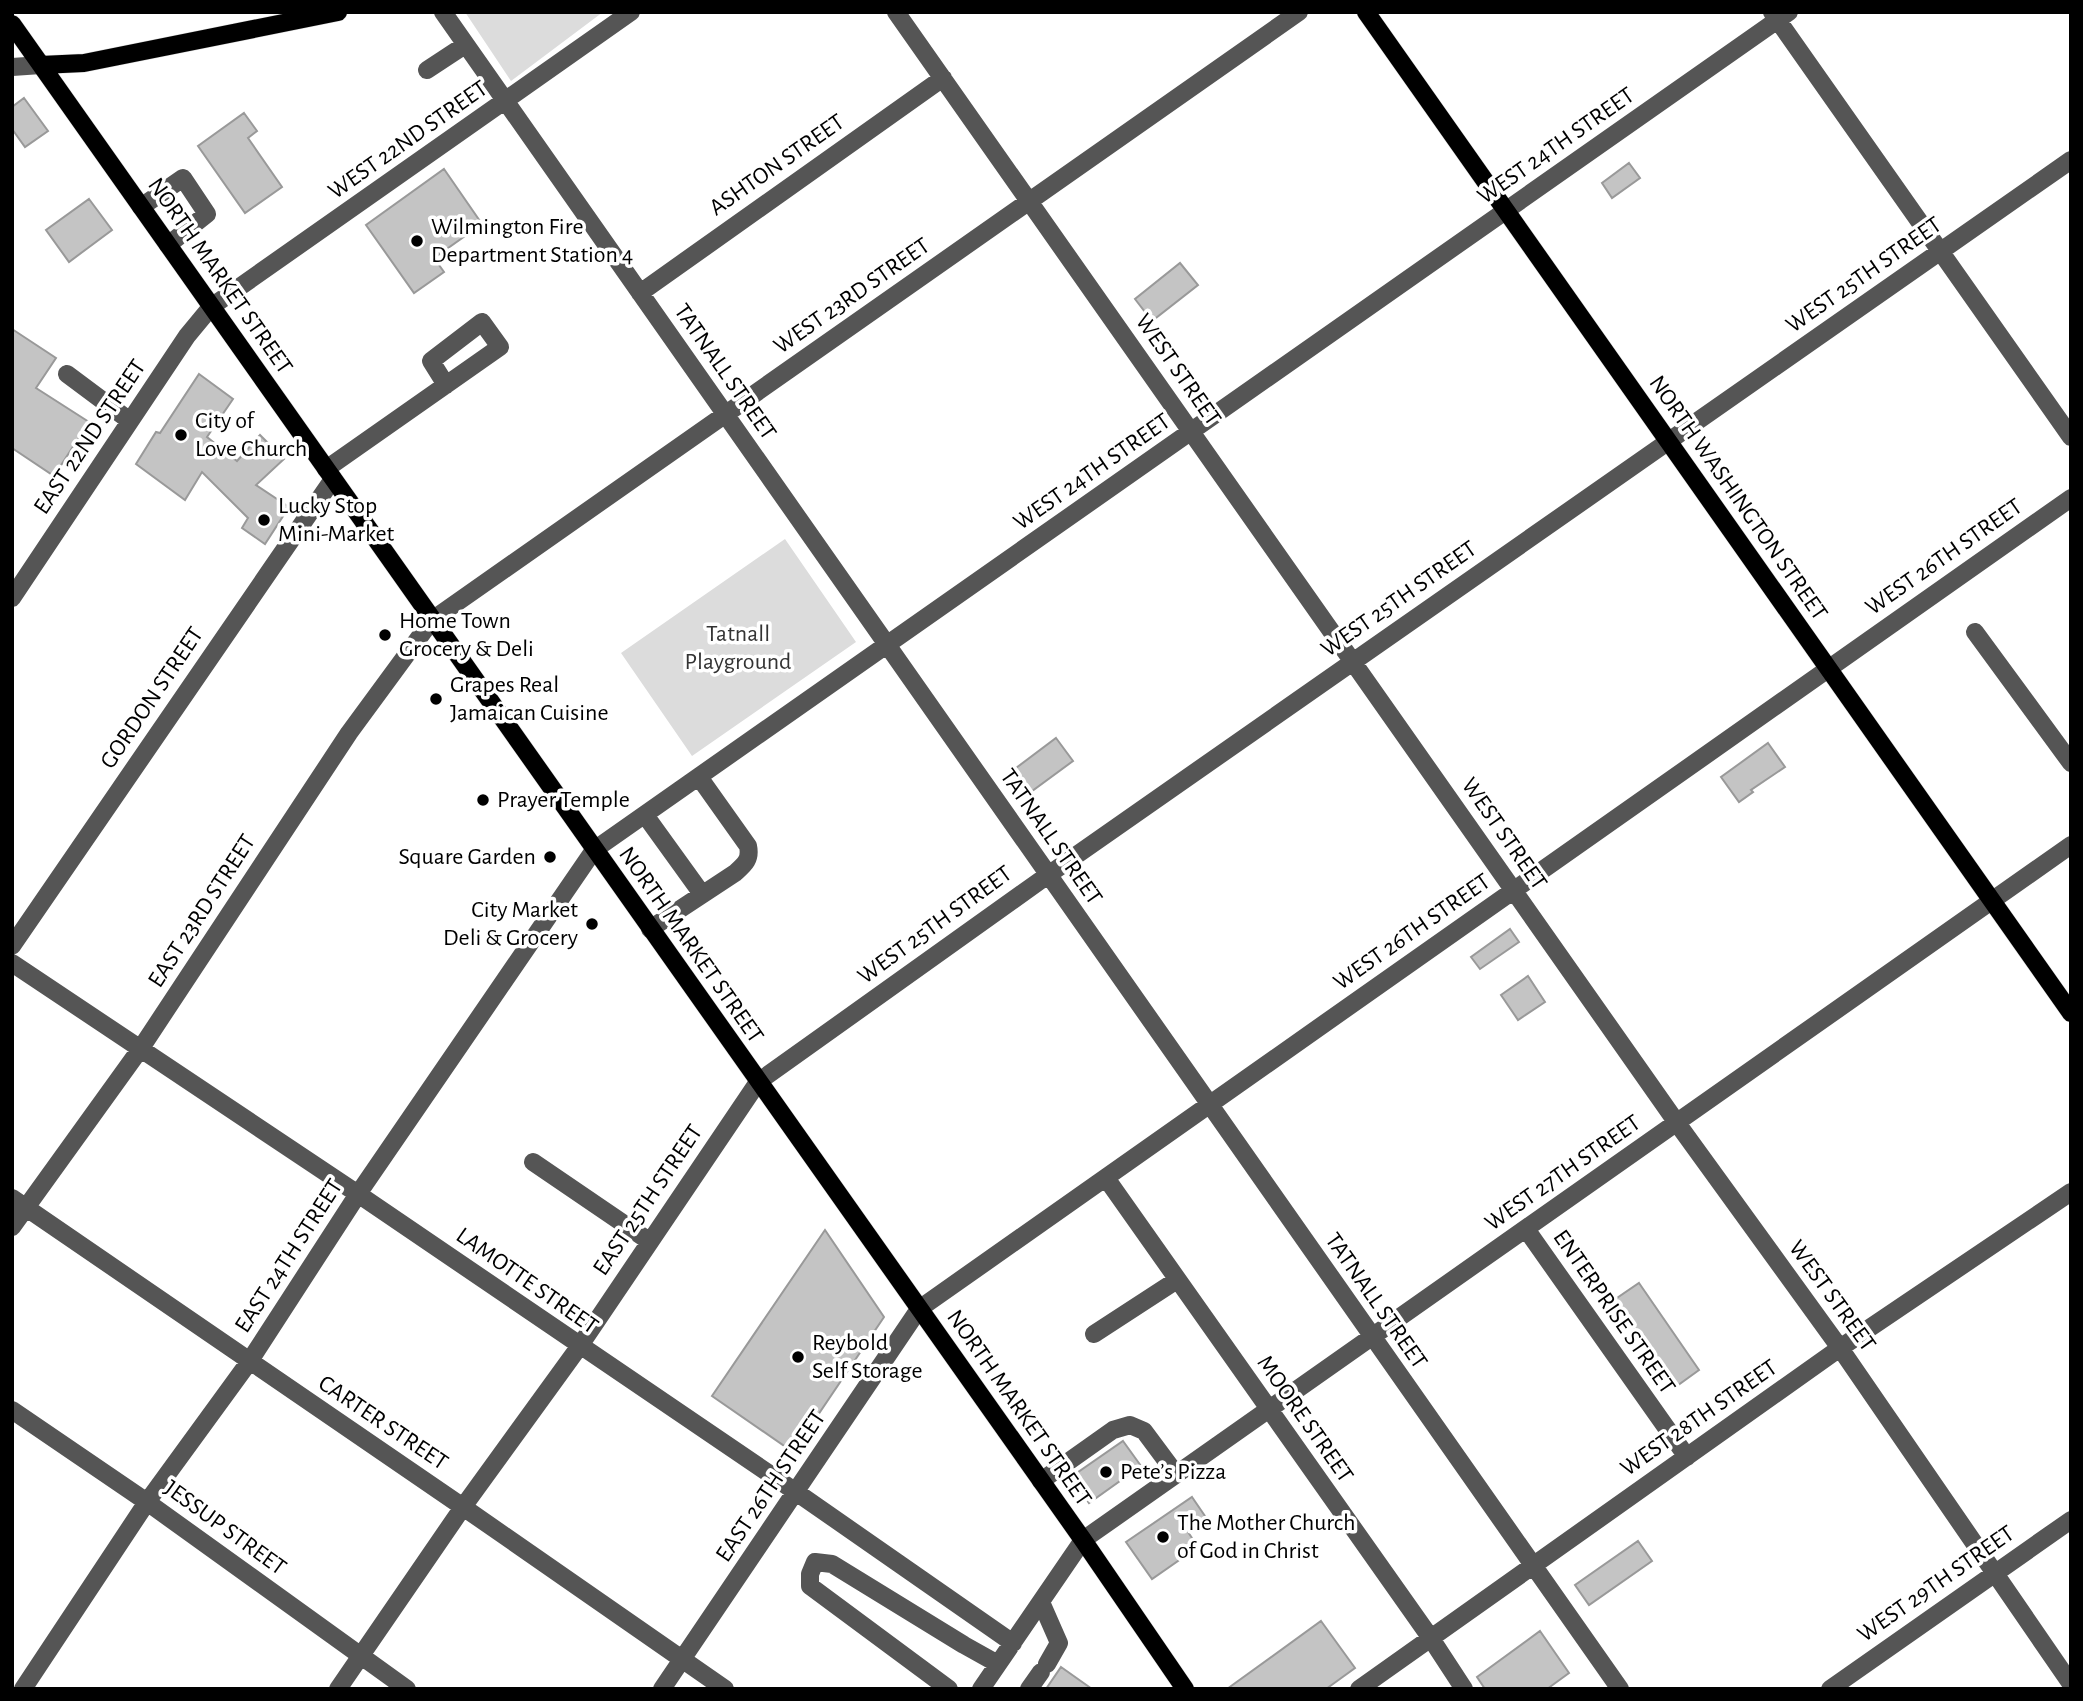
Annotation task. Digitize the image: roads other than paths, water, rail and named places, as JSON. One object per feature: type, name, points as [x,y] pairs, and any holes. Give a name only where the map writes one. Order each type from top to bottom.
[{"type":"main road","points":[[41,65],[84,63],[338,12]]},
{"type":"main road","name":"NORTH WASHINGTON STREET","points":[[1366,12],[2071,1013]]},
{"type":"main road","name":"NORTH MARKET STREET","points":[[12,24],[1083,1540],[1185,1689]]},
{"type":"street","name":"TATNALL STREET","points":[[443,12],[1619,1689]]},
{"type":"street","name":"WEST 22ND STREET","points":[[211,307],[631,12]]},
{"type":"street","name":"WEST STREET","points":[[897,12],[1676,1123],[1840,1348],[2071,1684]]},
{"type":"street","name":"WEST 23RD STREET","points":[[432,620],[1299,12]]},
{"type":"street","points":[[1779,15],[2071,437]]},
{"type":"street","name":"WEST 24TH STREET","points":[[594,850],[1506,211],[1779,15]]},
{"type":"street","points":[[427,70],[465,45]]},
{"type":"street","points":[[12,67],[41,65]]},
{"type":"street","name":"ASHTON STREET","points":[[640,293],[943,78]]},
{"type":"street","name":"WEST 25TH STREET","points":[[758,1082],[1048,875],[2071,160]]},
{"type":"street","points":[[141,207],[183,178],[207,214],[168,245]]},
{"type":"street","name":"EAST 22ND STREET","points":[[12,597],[187,336],[211,307]]},
{"type":"street","points":[[67,374],[130,421]]},
{"type":"street","points":[[329,474],[446,385]]},
{"type":"street","name":"GORDON STREET","points":[[12,946],[329,474]]},
{"type":"street","name":"WEST 26TH STREET","points":[[919,1310],[2071,498]]},
{"type":"street","name":"EAST 23RD STREET","points":[[12,1227],[19,1203],[141,1048],[349,733],[432,620]]},
{"type":"street","points":[[1975,632],[2071,763]]},
{"type":"street","points":[[650,929],[746,864],[748,846],[699,777]]},
{"type":"street","points":[[645,815],[702,894]]},
{"type":"street","name":"WEST 27TH STREET","points":[[1083,1540],[2071,845]]},
{"type":"street","name":"EAST 24TH STREET","points":[[23,1689],[147,1502],[250,1362],[358,1194],[594,850]]},
{"type":"street","name":"LAMOTTE STREET","points":[[12,963],[358,1194],[1013,1643]]},
{"type":"street","name":"EAST 25TH STREET","points":[[338,1689],[463,1507],[579,1347],[758,1082]]},
{"type":"street","points":[[533,1162],[649,1241]]},
{"type":"street","name":"MOORE STREET","points":[[1106,1178],[1464,1689]]},
{"type":"street","name":"WEST 28TH STREET","points":[[1359,1689],[1840,1348],[2071,1192]]},
{"type":"street","name":"CARTER STREET","points":[[19,1203],[725,1689]]},
{"type":"street","name":"ENTERPRISE STREET","points":[[1526,1229],[1687,1457]]},
{"type":"street","points":[[1094,1334],[1177,1280]]},
{"type":"street","name":"EAST 26TH STREET","points":[[662,1689],[919,1310]]},
{"type":"street","name":"JESSUP STREET","points":[[12,1410],[147,1502],[407,1689]]},
{"type":"street","points":[[1041,1481],[1113,1430],[1130,1425],[1143,1431],[1177,1474]]},
{"type":"street","name":"WEST 29TH STREET","points":[[1830,1689],[2071,1520]]},
{"type":"street","points":[[989,1686],[998,1664],[1083,1540]]},
{"type":"street","points":[[949,1689],[810,1586],[810,1574],[815,1562],[832,1564],[964,1646],[998,1664]]},
{"type":"street","points":[[1029,1689],[1059,1643],[1041,1602]]},
{"type":"place","name":"Wilmington Fire Department Station 4","points":[[417,241]]},
{"type":"place","name":"City of Love Church","points":[[181,435]]},
{"type":"place","name":"Lucky Stop Mini-Market","points":[[264,520]]},
{"type":"place","name":"Home Town Grocery & Deli","points":[[385,635]]},
{"type":"place","name":"Grapes Real Jamaican Cuisine","points":[[436,699]]},
{"type":"place","name":"Prayer Temple","points":[[483,800]]},
{"type":"place","name":"Square Garden","points":[[550,857]]},
{"type":"place","name":"City Market Deli & Grocery","points":[[592,924]]},
{"type":"place","name":"Reybold Self Storage","points":[[798,1357]]},
{"type":"place","name":"Pete’s Pizza","points":[[1106,1472]]},
{"type":"place","name":"The Mother Church of God in Christ","points":[[1163,1537]]},
{"type":"park label","name":"Tatnall Playground","points":[[738,648]]}]
